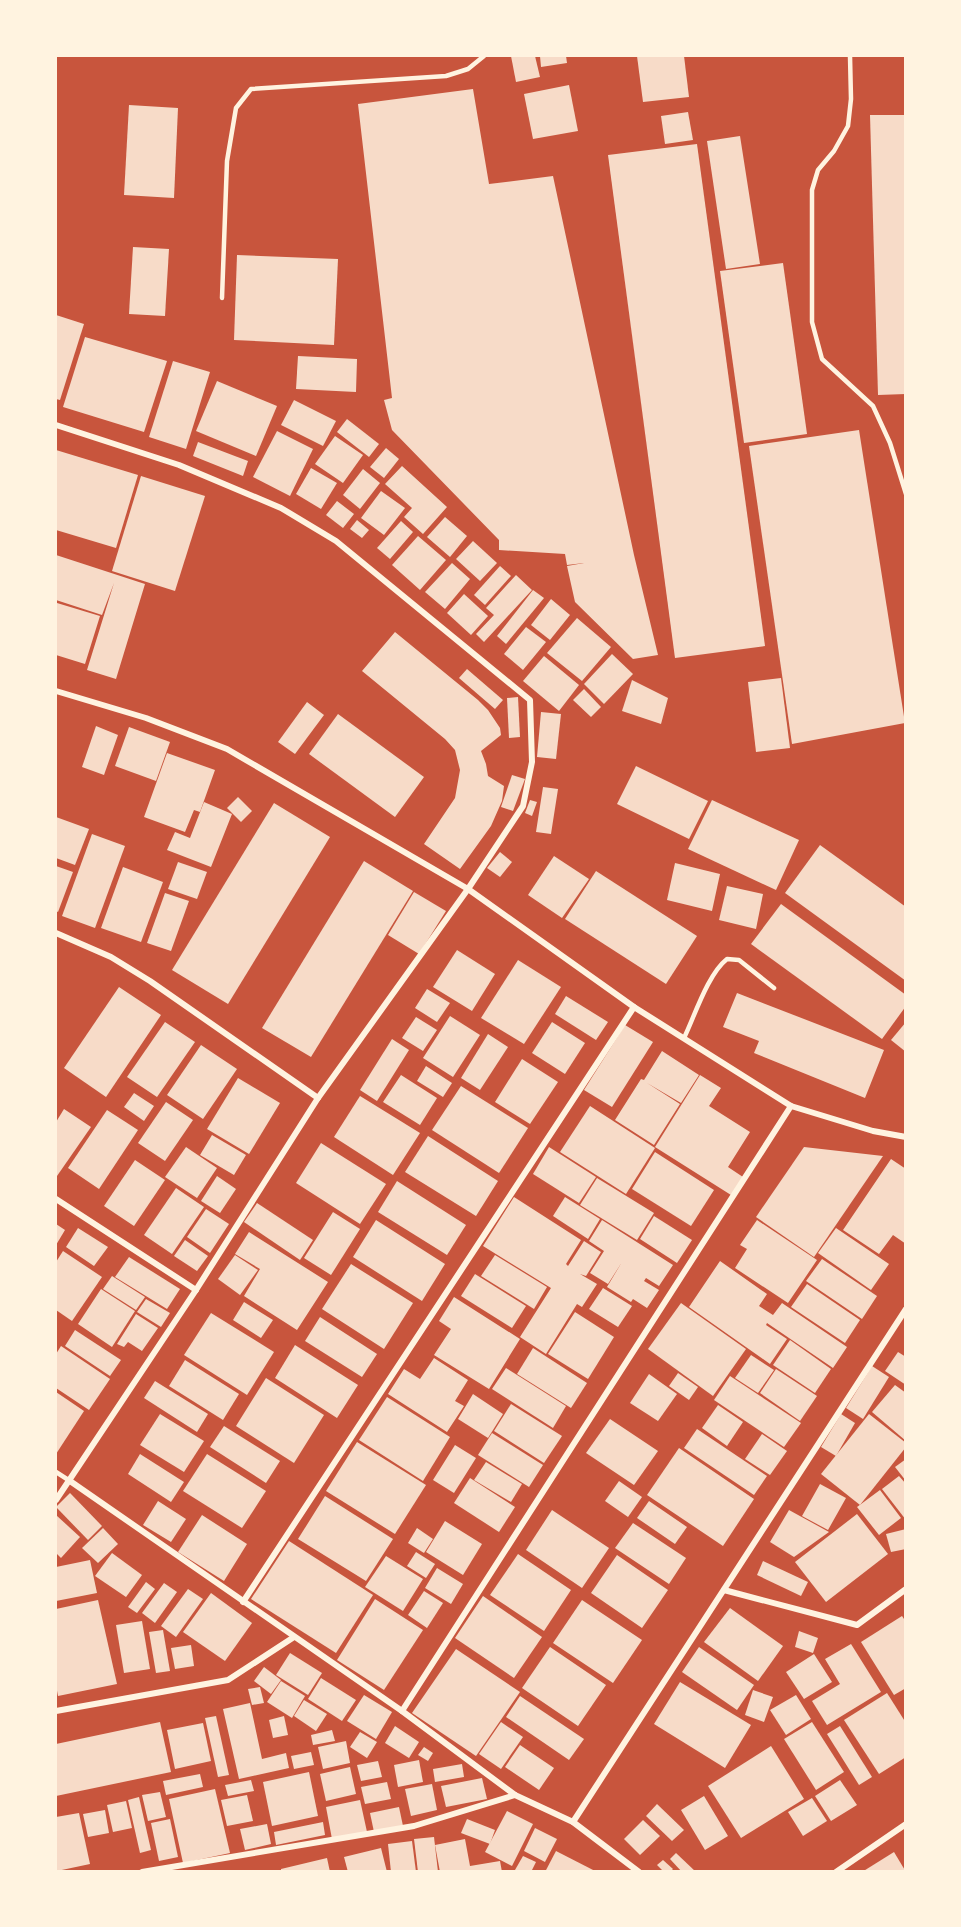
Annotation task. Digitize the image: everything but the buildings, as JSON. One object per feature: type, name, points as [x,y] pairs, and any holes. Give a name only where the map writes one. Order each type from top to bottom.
[{"type":"street","points":[[56,425],[179,465],[281,508],[336,541],[530,700],[532,762],[523,806],[468,888],[318,1098],[196,1290],[56,1500]]},
{"type":"street","points":[[56,691],[146,718],[227,749],[468,888],[634,1007],[791,1106],[873,1131],[906,1137]]},
{"type":"street","points":[[56,933],[111,957],[150,981],[318,1098]]},
{"type":"street","points":[[243,1602],[634,1007]]},
{"type":"street","points":[[402,1711],[791,1106]]},
{"type":"street","points":[[56,1199],[196,1290]]},
{"type":"street","points":[[573,1822],[906,1309]]},
{"type":"street","points":[[70,1481],[402,1711],[515,1796],[573,1822],[639,1872]]},
{"type":"street","points":[[724,1590],[857,1624],[906,1589]]},
{"type":"street","points":[[56,1711],[228,1680],[294,1637]]},
{"type":"street","points":[[142,1872],[414,1826],[515,1796]]},
{"type":"street","points":[[836,1872],[906,1824]]},
{"type":"lane","points":[[222,298],[227,160],[236,108],[251,89],[446,76],[468,69],[484,56]]},
{"type":"lane","points":[[850,56],[851,99],[848,126],[834,151],[818,170],[812,190],[812,322],[822,359],[873,406],[890,443],[906,494]]},
{"type":"lane","points":[[684,1038],[712,977],[719,965],[727,959],[739,960],[774,988]]},
{"type":"lane","points":[[56,1472],[70,1481]]}]
